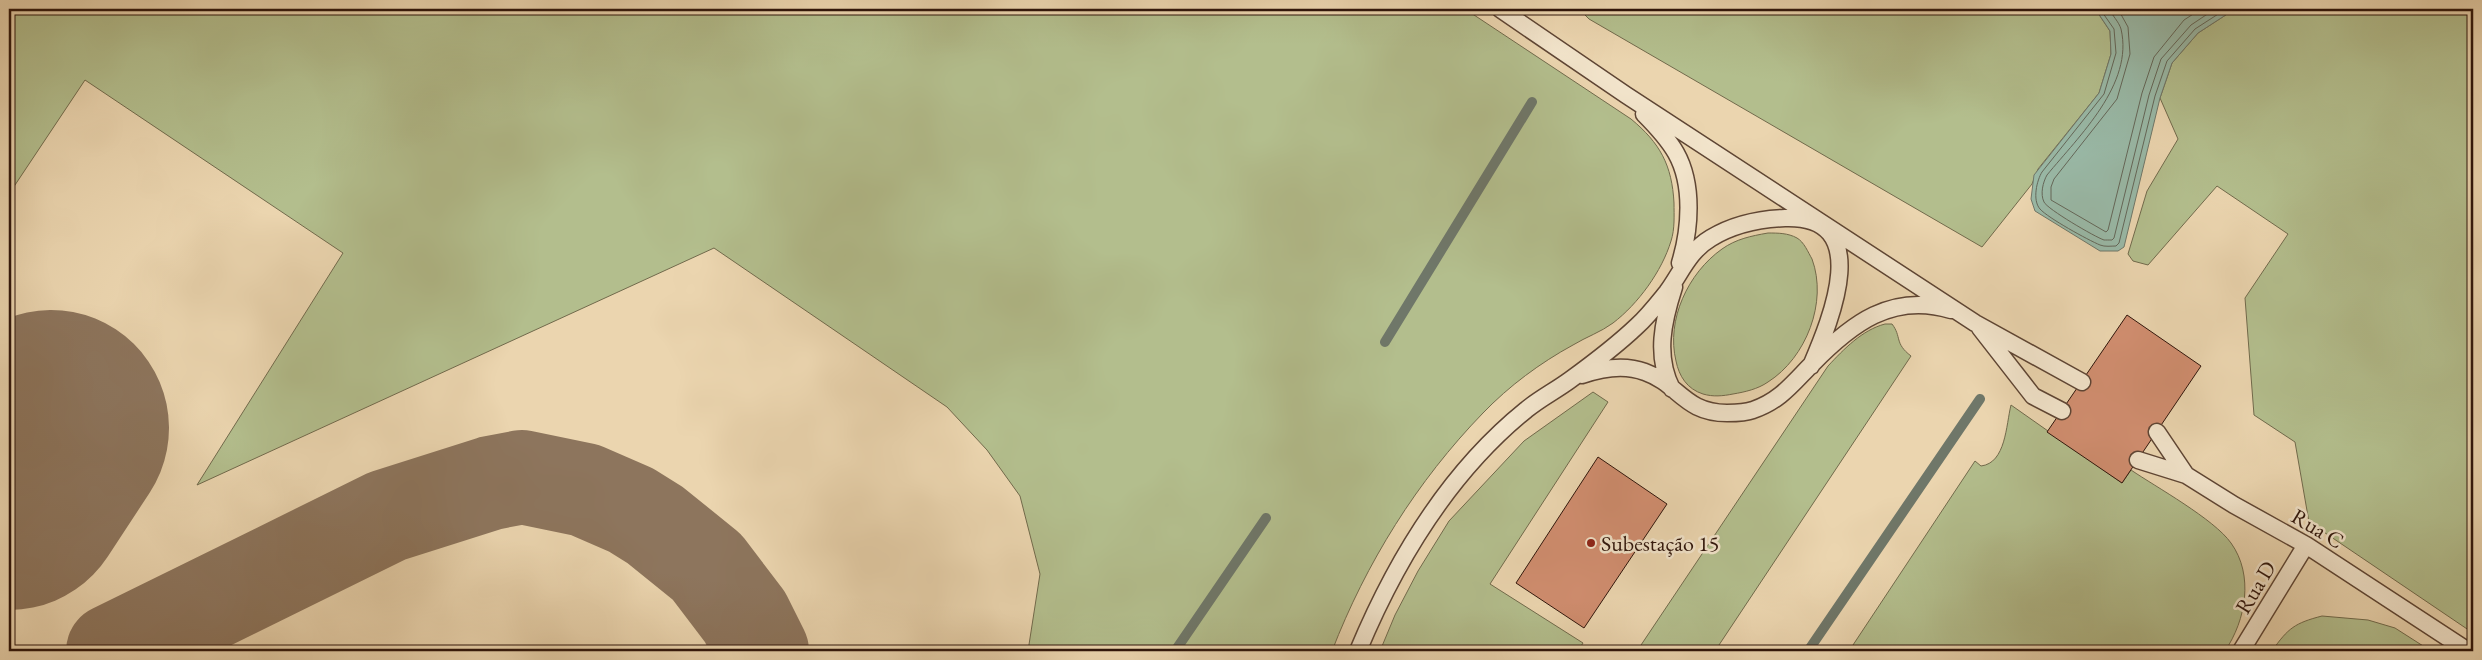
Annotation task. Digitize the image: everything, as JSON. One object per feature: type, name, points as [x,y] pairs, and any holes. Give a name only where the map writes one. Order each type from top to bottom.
[{"type":"lane","points":[[1500,9],[1626,95],[1969,318],[2082,382]]},
{"type":"lane","points":[[1626,95],[1657,128],[1676,154],[1684,175],[1688,225],[1661,345],[1665,375],[1673,391]]},
{"type":"lane","points":[[1358,651],[1375,610],[1403,558],[1428,518],[1460,476],[1491,441],[1527,409],[1571,380],[1637,326],[1667,291],[1693,252],[1709,239],[1728,228],[1770,218],[1805,219],[1823,224],[1831,233],[1837,248],[1839,278],[1829,322],[1810,366]]},
{"type":"lane","points":[[1571,380],[1595,370],[1629,368],[1645,372],[1698,409],[1715,413],[1751,411],[1781,396],[1849,329],[1870,316],[1890,308],[1911,305],[1927,306],[1969,318],[2033,396],[2062,411]]},
{"type":"lane","name":"Rua C","points":[[2157,432],[2186,475],[2234,505],[2306,545],[2468,651]]},
{"type":"lane","points":[[2138,460],[2186,475]]},
{"type":"lane","name":"Rua D","points":[[2241,651],[2306,545]]},
{"type":"green space","points":[[9,9],[1465,9],[1631,119],[1650,137],[1663,156],[1671,177],[1674,203],[1673,232],[1662,264],[1640,297],[1622,315],[1608,326],[1549,359],[1514,384],[1483,413],[1436,466],[1395,524],[1377,555],[1332,651],[1028,651],[1040,574],[1020,496],[987,450],[947,407],[714,248],[197,485],[343,253],[85,80],[9,194]]},
{"type":"green space","points":[[1579,9],[2091,9],[2098,13],[2110,31],[2111,54],[2099,93],[2038,169],[2032,184],[1982,247],[1589,19]]},
{"type":"green space","points":[[2235,9],[2473,10],[2473,633],[2309,522],[2295,442],[2254,415],[2245,298],[2288,234],[2217,186],[2148,265],[2133,261],[2128,254],[2147,191],[2178,139],[2160,98],[2172,63],[2198,33]]},
{"type":"green space","points":[[1768,233],[1794,236],[1804,245],[1812,259],[1817,293],[1815,310],[1803,344],[1781,372],[1756,388],[1718,396],[1697,392],[1685,381],[1679,372],[1676,361],[1674,330],[1682,299],[1699,271],[1722,249],[1738,240]]},
{"type":"green space","points":[[1885,324],[1892,324],[1900,344],[1911,356],[1715,651],[1637,651],[1828,366],[1861,335]]},
{"type":"green space","points":[[1593,392],[1608,402],[1490,584],[1583,643],[1578,651],[1380,651],[1395,615],[1418,571],[1449,521],[1524,441]]},
{"type":"green space","points":[[2011,405],[2122,483],[2131,470],[2212,524],[2231,543],[2243,569],[2245,583],[2242,612],[2238,626],[2225,651],[1849,651],[1975,461],[1981,466],[1996,458],[2006,432]]},
{"type":"green space","points":[[2322,616],[2368,620],[2395,628],[2431,651],[2272,651],[2293,628],[2305,621]]},
{"type":"water","points":[[2091,9],[2235,9],[2198,33],[2172,63],[2160,98],[2124,247],[2118,251],[2100,251],[2035,211],[2031,199],[2034,175],[2099,93],[2111,54],[2110,31],[2098,13]]},
{"type":"building","points":[[2127,315],[2201,366],[2122,483],[2047,432]]},
{"type":"building","name":"Subestação 15","points":[[1598,457],[1667,504],[1584,628],[1516,583]]},
{"type":"waterway","points":[[1385,342],[1532,102]]},
{"type":"waterway","points":[[1808,651],[1980,399]]},
{"type":"waterway","points":[[1175,651],[1266,518]]},
{"type":"taxiway","points":[[113,651],[387,516],[491,483],[522,477],[585,490],[631,510],[655,525],[707,567],[745,617],[762,651]]},
{"type":"runway","points":[[9,492],[51,428]]},
{"type":"place","name":"Subestação 15","points":[[1591,543]]}]
